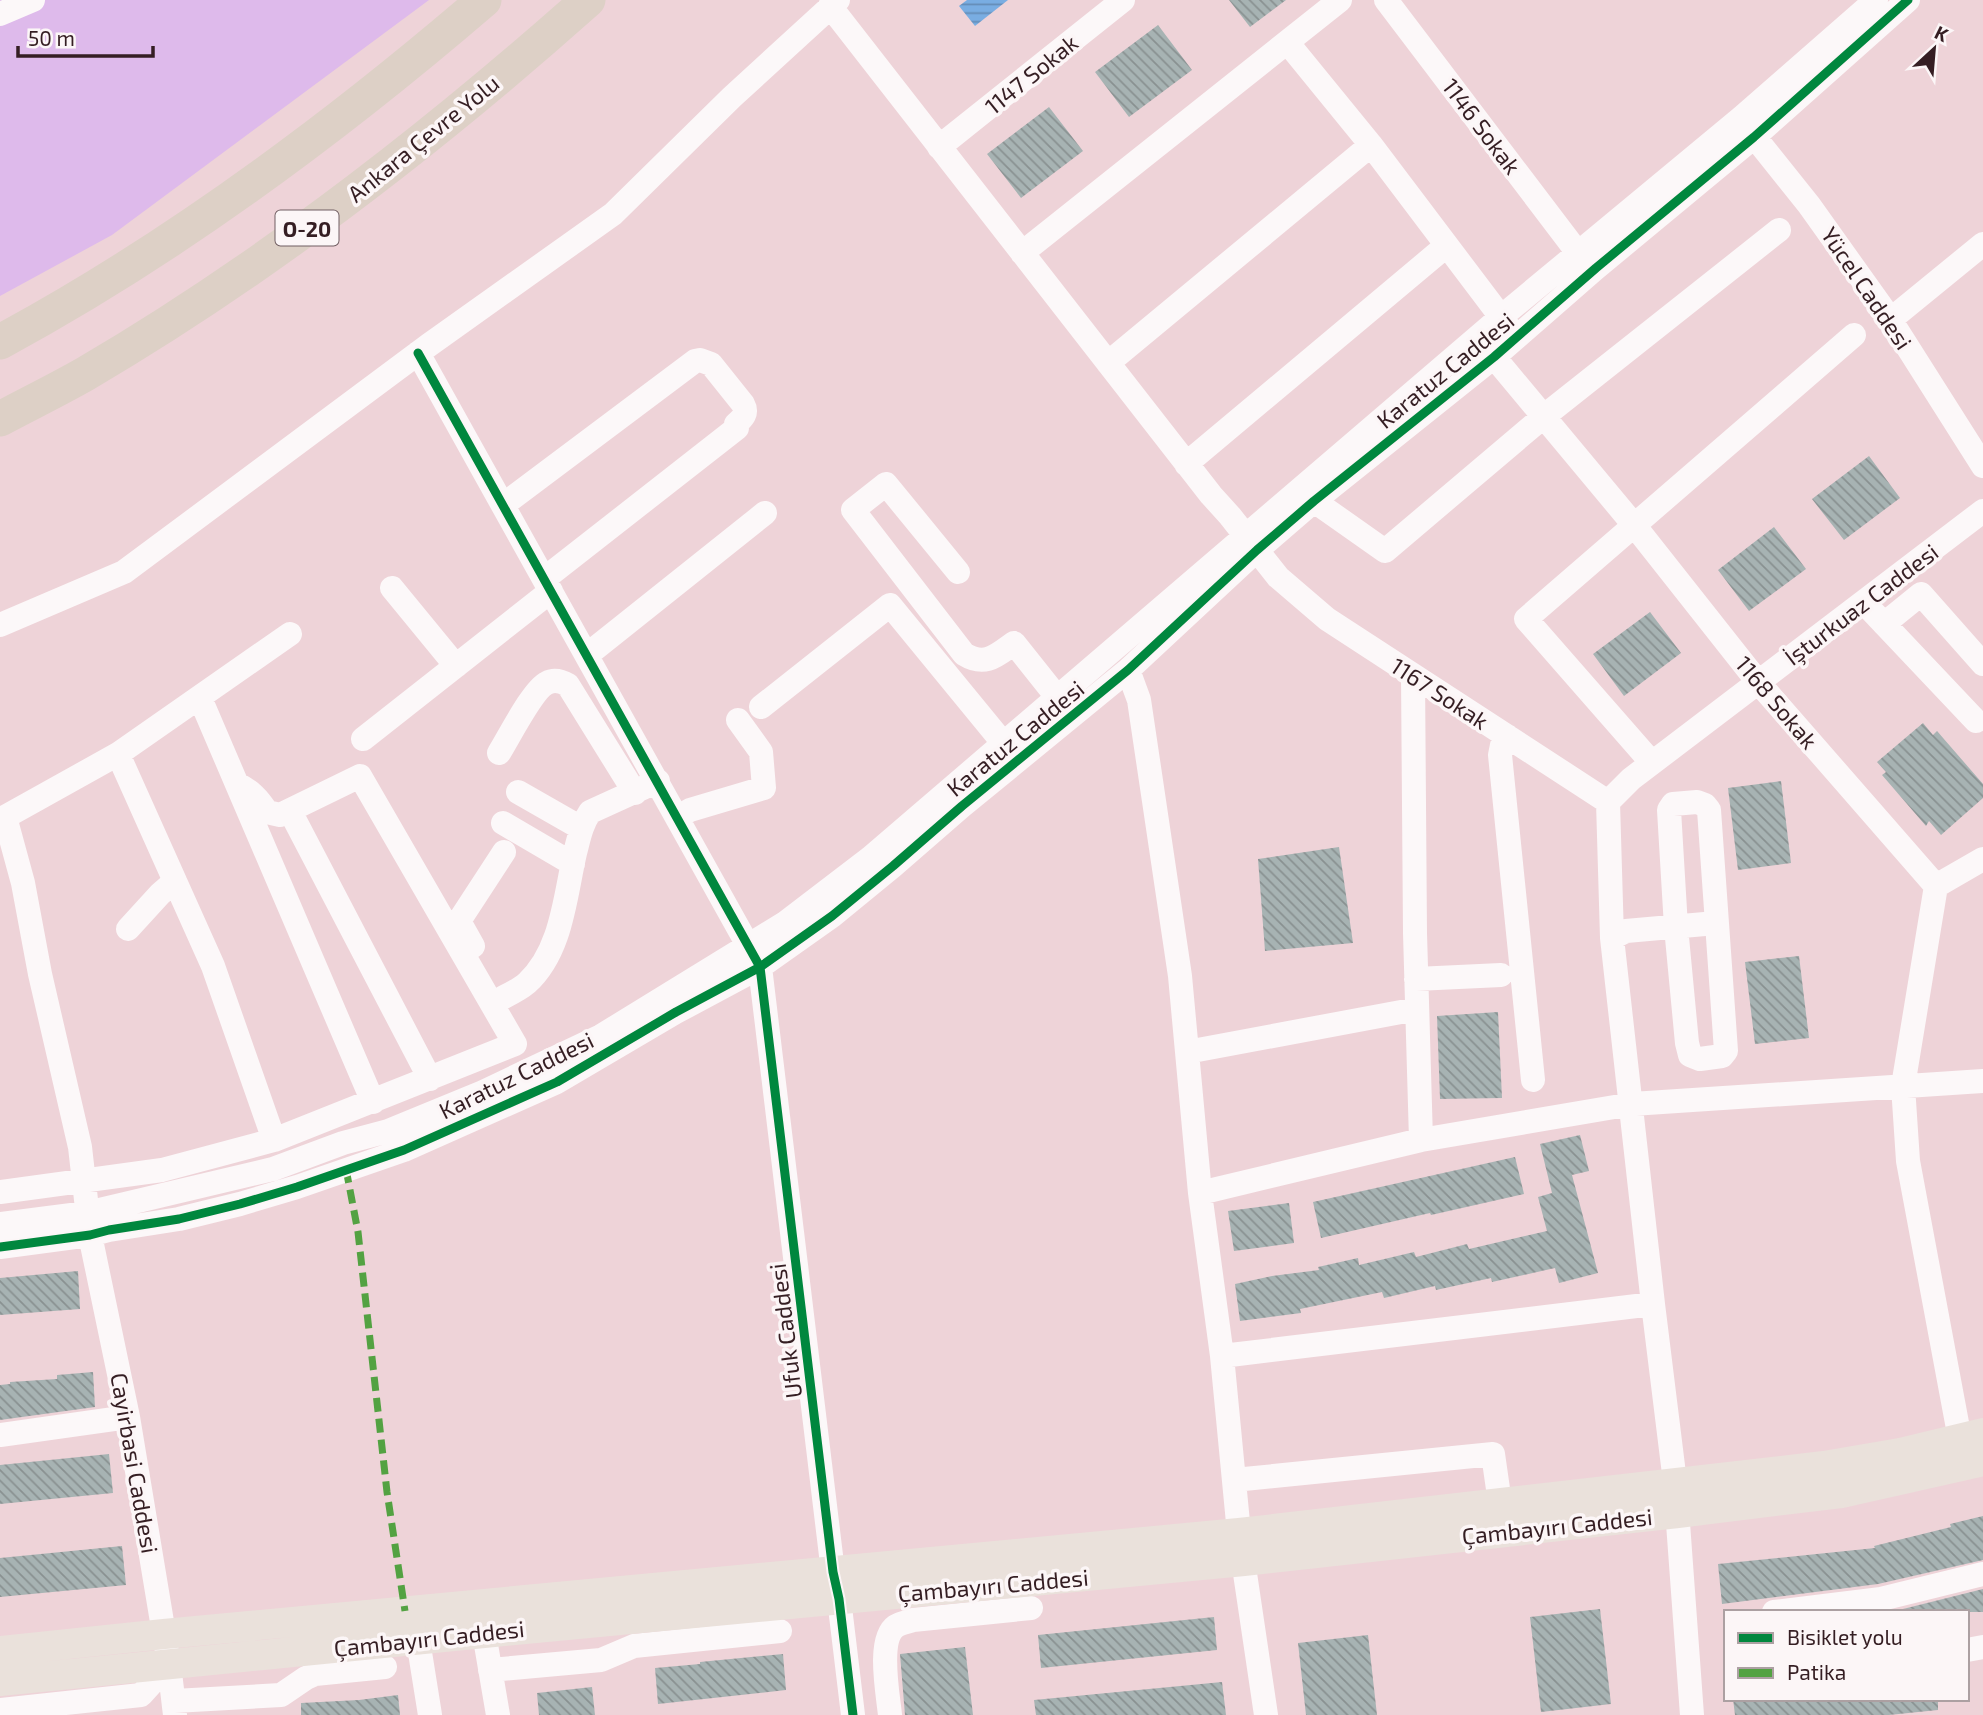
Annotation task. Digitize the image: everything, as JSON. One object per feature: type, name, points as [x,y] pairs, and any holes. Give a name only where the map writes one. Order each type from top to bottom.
[{"type":"highway","points":[[0,342],[50,315],[152,252],[252,183],[409,64],[484,0]]},
{"type":"highway","name":"Ankara Çevre Yolu","points":[[0,419],[84,374],[290,241],[450,118],[588,0]]},
{"type":"main road","name":"Çambayırı Caddesi","points":[[1241,1547],[1500,1503],[1824,1466],[1900,1453],[1971,1436]]},
{"type":"main road","name":"Çambayırı Caddesi","points":[[0,1651],[164,1634],[836,1586],[1241,1547],[1678,1513],[1841,1493],[1983,1461]]},
{"type":"main road","name":"Çambayırı Caddesi","points":[[0,1681],[484,1633],[836,1586]]},
{"type":"street","points":[[0,14],[33,0]]},
{"type":"street","name":"1147 Sokak","points":[[939,147],[1123,0]]},
{"type":"street","points":[[1022,253],[1340,0]]},
{"type":"street","name":"1146 Sokak","points":[[1386,0],[1577,253]]},
{"type":"street","name":"Karatuz Caddesi","points":[[1251,543],[1314,501],[1494,357],[1596,268],[1748,128],[1876,0]]},
{"type":"street","name":"Karatuz Caddesi","points":[[0,1247],[89,1224],[109,1230],[179,1219],[297,1187],[404,1150],[760,967],[832,916],[1128,670],[1251,543],[1501,317],[1577,253],[1748,128],[1908,0]]},
{"type":"street","points":[[0,625],[124,572],[418,353],[613,214],[732,97],[834,3]]},
{"type":"street","name":"1167 Sokak","points":[[834,3],[939,147],[1186,464],[1278,577],[1327,619],[1608,802]]},
{"type":"street","points":[[1287,42],[1371,145],[1517,337]]},
{"type":"street","name":"Yücel Caddesi","points":[[1748,128],[1809,205],[1891,320],[1983,466]]},
{"type":"street","points":[[1108,363],[1371,145]]},
{"type":"street","points":[[1314,501],[1385,551],[1543,417],[1779,230]]},
{"type":"street","points":[[1891,320],[1983,244]]},
{"type":"street","points":[[1186,464],[1446,246]]},
{"type":"street","points":[[1653,763],[1526,620],[1854,335]]},
{"type":"street","name":"Ufuk Caddesi","points":[[418,353],[760,967],[853,1715]]},
{"type":"street","name":"1168 Sokak","points":[[1494,357],[1634,525],[1758,682],[1936,886]]},
{"type":"street","points":[[363,739],[456,666],[737,426],[745,412],[743,404],[711,364],[695,361],[503,505]]},
{"type":"street","points":[[958,572],[886,484],[853,510],[964,654],[975,660],[989,659],[1014,643],[1057,697]]},
{"type":"street","name":"İşturkuaz Caddesi","points":[[1608,802],[1631,779],[1983,511]]},
{"type":"street","points":[[587,655],[765,513]]},
{"type":"street","points":[[504,852],[459,921],[523,1029],[552,1072],[601,1036],[785,923],[870,858],[1057,697],[1251,543]]},
{"type":"street","points":[[392,588],[456,666]]},
{"type":"street","points":[[1884,624],[1922,594],[1983,664]]},
{"type":"street","points":[[1866,600],[1870,609],[1976,721]]},
{"type":"street","points":[[761,707],[890,605],[1004,744]]},
{"type":"street","points":[[2,817],[118,754],[290,634]]},
{"type":"street","points":[[1128,670],[1139,700],[1180,976],[1200,1193],[1222,1356],[1241,1547],[1266,1715]]},
{"type":"street","points":[[1413,675],[1416,979],[1421,1140]]},
{"type":"street","points":[[499,753],[539,688],[552,681],[563,682],[568,685],[635,793]]},
{"type":"street","points":[[200,698],[373,1102]]},
{"type":"street","points":[[678,817],[690,810],[764,788],[761,752],[738,720]]},
{"type":"street","points":[[1507,736],[1500,755],[1533,1080]]},
{"type":"street","points":[[118,754],[213,966],[274,1140]]},
{"type":"street","points":[[0,1192],[162,1170],[274,1140],[515,1044],[360,776],[280,815],[267,811],[258,798],[237,784]]},
{"type":"street","points":[[504,997],[527,983],[544,961],[562,917],[581,828],[590,812],[658,781]]},
{"type":"street","points":[[519,792],[581,828]]},
{"type":"street","points":[[1608,802],[1612,938],[1675,1482],[1692,1715]]},
{"type":"street","points":[[1697,802],[1709,810],[1716,923],[1726,1051],[1722,1056],[1700,1059],[1690,1055],[1687,1043],[1669,810],[1674,804],[1697,802]]},
{"type":"street","points":[[290,811],[430,1079]]},
{"type":"street","name":"Cayirbasi Caddesi","points":[[2,817],[23,883],[40,974],[77,1136],[89,1224],[128,1417],[175,1708]]},
{"type":"street","points":[[503,822],[573,864]]},
{"type":"street","points":[[1971,1436],[1908,1161],[1903,1086],[1936,886],[1983,859]]},
{"type":"street","points":[[128,929],[175,881]]},
{"type":"street","points":[[1612,938],[1626,932],[1716,923]]},
{"type":"street","points":[[1416,979],[1501,975]]},
{"type":"street","points":[[1187,1052],[1417,1009]]},
{"type":"street","points":[[1200,1193],[1421,1140],[1632,1104],[1983,1081]]},
{"type":"street","points":[[0,1224],[89,1224]]},
{"type":"street","points":[[1222,1356],[1653,1304]]},
{"type":"street","points":[[0,1435],[128,1417]]},
{"type":"street","points":[[1234,1480],[1493,1454],[1500,1503]]},
{"type":"street","points":[[1790,1610],[1881,1599],[1983,1574]]},
{"type":"street","points":[[890,1715],[885,1651],[887,1636],[897,1626],[913,1620],[1031,1608]]},
{"type":"street","points":[[490,1670],[601,1660],[634,1646],[780,1631]]},
{"type":"street","points":[[484,1633],[498,1715]]},
{"type":"street","points":[[418,1640],[430,1715]]},
{"type":"street","points":[[0,1710],[141,1695],[169,1664]]},
{"type":"street","points":[[175,1708],[268,1698],[281,1695],[315,1674],[385,1667]]},
{"type":"shaded area","points":[[0,0],[429,0],[112,235],[0,296]]},
{"type":"water","points":[[967,0],[1008,0],[975,26],[959,6]]},
{"type":"building","points":[[1229,0],[1286,0],[1250,27]]},
{"type":"building","points":[[1158,25],[1192,70],[1129,117],[1095,72]]},
{"type":"building","points":[[1049,107],[1083,151],[1021,198],[987,154]]},
{"type":"building","points":[[1869,456],[1900,498],[1844,540],[1812,499]]},
{"type":"building","points":[[1774,527],[1806,569],[1749,611],[1718,570]]},
{"type":"building","points":[[1650,612],[1681,653],[1624,696],[1593,654]]},
{"type":"building","points":[[1923,723],[1933,735],[1937,731],[1983,784],[1983,798],[1941,835],[1929,821],[1926,826],[1882,775],[1886,772],[1877,762]]},
{"type":"building","points":[[1781,781],[1791,863],[1738,870],[1728,788]]},
{"type":"building","points":[[1339,847],[1353,943],[1265,951],[1258,859]]},
{"type":"building","points":[[1799,956],[1809,1038],[1755,1044],[1745,962]]},
{"type":"building","points":[[1498,1012],[1502,1098],[1440,1099],[1437,1016]]},
{"type":"building","points":[[1580,1135],[1589,1171],[1572,1175],[1598,1273],[1559,1283],[1555,1268],[1492,1282],[1491,1278],[1436,1290],[1435,1286],[1384,1298],[1382,1292],[1300,1309],[1301,1313],[1240,1321],[1235,1284],[1319,1270],[1318,1267],[1358,1258],[1359,1265],[1414,1252],[1416,1257],[1467,1244],[1469,1249],[1547,1231],[1538,1197],[1552,1193],[1540,1144]]},
{"type":"building","points":[[1515,1157],[1524,1194],[1321,1238],[1313,1202]]},
{"type":"building","points":[[1289,1203],[1294,1243],[1234,1251],[1228,1211]]},
{"type":"building","points":[[78,1271],[80,1309],[0,1315],[0,1278]]},
{"type":"building","points":[[93,1372],[95,1407],[0,1420],[0,1385]]},
{"type":"building","points":[[109,1454],[113,1493],[0,1504],[0,1465]]},
{"type":"building","points":[[1983,1516],[1983,1560],[1878,1584],[1722,1604],[1718,1564],[1875,1548],[1874,1546],[1951,1527],[1950,1524]]},
{"type":"building","points":[[122,1546],[126,1585],[0,1597],[0,1558]]},
{"type":"building","points":[[1983,1589],[1983,1612],[1899,1610]]},
{"type":"building","points":[[1600,1609],[1611,1704],[1541,1712],[1530,1617]]},
{"type":"building","points":[[1214,1617],[1217,1650],[1041,1668],[1038,1635]]},
{"type":"building","points":[[1368,1635],[1377,1715],[1306,1715],[1298,1643]]},
{"type":"building","points":[[965,1647],[973,1715],[905,1715],[900,1654]]},
{"type":"building","points":[[783,1654],[786,1690],[658,1704],[655,1668]]},
{"type":"building","points":[[1222,1682],[1226,1715],[1036,1715],[1034,1700]]},
{"type":"building","points":[[592,1687],[595,1715],[539,1715],[537,1693]]},
{"type":"building","points":[[398,1695],[400,1715],[301,1715],[301,1703]]},
{"type":"building","points":[[1733,1701],[1938,1701],[1938,1710],[1889,1715],[1735,1715]]},
{"type":"marked path","points":[[346,1169],[358,1232],[387,1492],[405,1611]]},
{"type":"cycle path","points":[[0,1247],[179,1219],[297,1187],[404,1150],[557,1082],[676,1012],[760,967],[832,916],[1128,670],[1314,501],[1494,357],[1754,137],[1908,0]]},
{"type":"cycle path","points":[[418,353],[760,967],[833,1572],[839,1599],[853,1715]]}]
